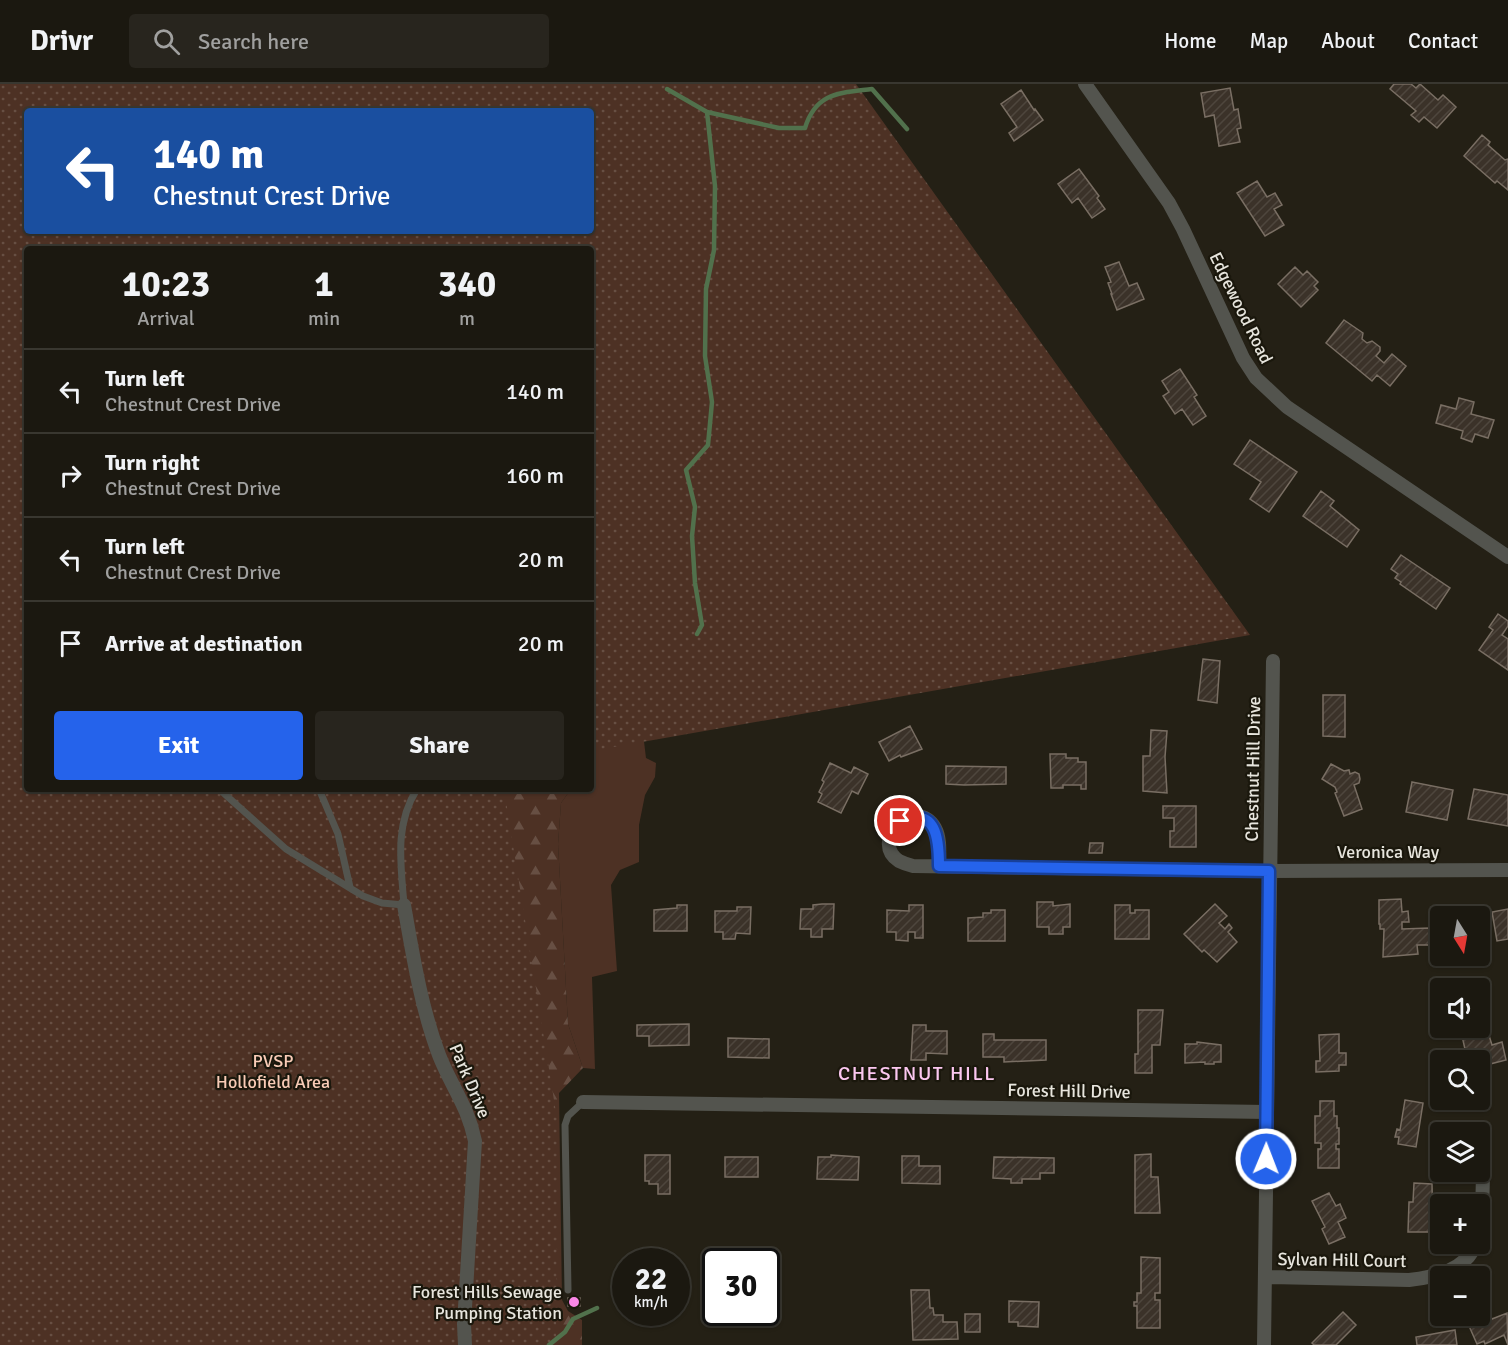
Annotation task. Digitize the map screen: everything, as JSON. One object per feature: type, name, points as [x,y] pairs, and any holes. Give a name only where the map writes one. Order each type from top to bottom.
[{"type":"street","name":"Edgewood Road","points":[[1085,84],[1169,203],[1243,358],[1256,378],[1287,407],[1508,557]]},
{"type":"street","name":"Chestnut Hill Drive","points":[[1264,1345],[1273,661]]},
{"type":"street","points":[[910,817],[921,818],[931,823],[939,840],[939,866],[913,866],[900,861],[893,854],[889,842],[892,830],[900,821],[910,817]]},
{"type":"street","name":"Veronica Way","points":[[939,866],[1269,871],[1508,870]]},
{"type":"street","name":"Park Drive","points":[[404,905],[425,1014],[440,1058],[464,1103],[475,1141],[464,1324],[465,1345]]},
{"type":"street","name":"Forest Hill Drive","points":[[583,1102],[1267,1112]]},
{"type":"street","name":"Sylvan Hill Court","points":[[1265,1277],[1409,1280],[1430,1278],[1448,1273],[1464,1261],[1469,1254]]},
{"type":"lane","points":[[222,792],[286,849],[363,896],[382,903],[404,905],[399,848],[402,822],[416,792]]},
{"type":"lane","points":[[320,792],[338,834],[350,887]]},
{"type":"lane","points":[[568,1290],[565,1125],[568,1116],[583,1102]]},
{"type":"green space","name":"PVSP Hollofield Area","points":[[0,84],[856,84],[1250,635],[594,750],[594,246],[24,246],[24,792],[504,792],[558,1125],[556,1345],[0,1345]]},
{"type":"green space","points":[[594,325],[646,758],[656,763],[655,777],[645,795],[639,825],[639,862],[620,870],[611,885],[617,971],[592,977],[595,1069],[583,1068],[568,1024],[558,844],[561,803],[569,792],[594,792]]},
{"type":"green space","points":[[479,792],[569,792],[561,803],[558,844],[568,1024],[583,1068],[559,1093],[562,1300],[568,1311],[582,1320],[582,1345],[473,1345]]},
{"type":"building","points":[[1394,84],[1411,84],[1416,88],[1420,84],[1438,100],[1443,95],[1456,107],[1437,128],[1424,117],[1419,122],[1411,115],[1416,111],[1390,89]]},
{"type":"building","points":[[1230,88],[1234,110],[1238,109],[1241,128],[1237,129],[1240,142],[1219,146],[1214,115],[1205,117],[1201,93]]},
{"type":"building","points":[[1021,90],[1043,120],[1014,141],[1009,133],[1017,127],[1001,104]]},
{"type":"building","points":[[1482,135],[1490,142],[1488,145],[1505,160],[1508,159],[1508,190],[1497,181],[1495,183],[1464,156]]},
{"type":"building","points":[[1079,169],[1099,196],[1097,198],[1105,209],[1092,218],[1078,198],[1072,203],[1058,184]]},
{"type":"building","points":[[1257,181],[1267,197],[1275,193],[1282,205],[1274,209],[1284,225],[1265,236],[1237,193]]},
{"type":"building","points":[[1119,262],[1129,286],[1137,283],[1144,299],[1117,310],[1105,267]]},
{"type":"building","points":[[1295,267],[1303,275],[1307,271],[1318,282],[1314,286],[1318,290],[1301,307],[1278,284]]},
{"type":"building","points":[[1344,320],[1363,333],[1362,339],[1367,343],[1372,341],[1380,347],[1376,356],[1384,363],[1392,354],[1406,366],[1390,386],[1377,375],[1372,381],[1326,343]]},
{"type":"building","points":[[1180,369],[1197,395],[1194,397],[1206,416],[1193,425],[1182,409],[1175,414],[1163,396],[1169,392],[1162,381]]},
{"type":"building","points":[[1459,398],[1474,402],[1471,414],[1494,420],[1488,438],[1475,434],[1472,442],[1461,438],[1463,431],[1436,423],[1441,405],[1456,409]]},
{"type":"building","points":[[1250,440],[1297,472],[1269,512],[1250,499],[1261,482],[1234,464]]},
{"type":"building","points":[[1321,491],[1334,501],[1330,506],[1359,530],[1347,547],[1303,516]]},
{"type":"building","points":[[1401,555],[1450,588],[1436,609],[1395,578],[1398,574],[1391,569]]},
{"type":"building","points":[[1498,614],[1508,621],[1508,626],[1502,635],[1508,639],[1508,670],[1479,650],[1493,630],[1489,627]]},
{"type":"building","points":[[1203,659],[1220,661],[1217,703],[1198,700]]},
{"type":"building","points":[[1323,695],[1345,695],[1345,737],[1323,736]]},
{"type":"building","points":[[910,726],[922,749],[901,757],[900,755],[889,761],[879,742]]},
{"type":"building","points":[[1151,730],[1167,731],[1165,757],[1167,793],[1143,791],[1143,756],[1150,756]]},
{"type":"building","points":[[1050,754],[1066,754],[1066,758],[1078,758],[1078,762],[1086,762],[1086,789],[1081,789],[1081,785],[1051,788]]},
{"type":"building","points":[[830,763],[851,773],[854,767],[868,774],[858,794],[852,791],[841,813],[818,802],[822,794],[819,792],[824,782],[822,780]]},
{"type":"building","points":[[1331,764],[1344,771],[1349,770],[1350,774],[1355,772],[1359,774],[1359,783],[1354,785],[1362,809],[1344,816],[1335,787],[1322,779]]},
{"type":"building","points":[[946,766],[1006,767],[1006,784],[946,784]]},
{"type":"building","points":[[1412,782],[1453,790],[1447,820],[1406,812]]},
{"type":"building","points":[[1474,789],[1508,795],[1508,826],[1468,819]]},
{"type":"building","points":[[1163,806],[1196,806],[1196,847],[1170,847],[1170,831],[1174,831],[1174,818],[1163,818]]},
{"type":"building","points":[[1090,843],[1103,843],[1102,853],[1089,853]]},
{"type":"building","points":[[1401,899],[1402,912],[1408,911],[1409,922],[1402,922],[1402,929],[1429,928],[1430,945],[1417,945],[1418,954],[1383,957],[1384,929],[1380,929],[1379,924],[1379,900]]},
{"type":"building","points":[[1037,902],[1053,902],[1053,906],[1070,904],[1070,927],[1063,927],[1063,934],[1049,934],[1049,927],[1037,927]]},
{"type":"building","points":[[834,904],[833,929],[822,929],[822,937],[811,937],[811,929],[800,929],[801,909],[813,909],[813,905]]},
{"type":"building","points":[[1215,904],[1227,916],[1219,923],[1225,929],[1229,924],[1232,928],[1228,932],[1237,942],[1217,962],[1204,950],[1202,952],[1184,934]]},
{"type":"building","points":[[677,905],[687,905],[687,931],[654,931],[654,910],[677,908]]},
{"type":"building","points":[[909,905],[923,905],[923,938],[915,938],[915,932],[908,932],[908,941],[896,940],[896,932],[887,932],[887,910],[909,911]]},
{"type":"building","points":[[1115,905],[1130,905],[1130,913],[1135,913],[1135,910],[1149,910],[1149,939],[1115,939]]},
{"type":"building","points":[[737,907],[751,907],[750,934],[736,933],[735,939],[723,939],[723,932],[715,932],[715,911],[737,911]]},
{"type":"building","points":[[1508,909],[1508,939],[1497,941],[1492,912]]},
{"type":"building","points":[[991,910],[1005,910],[1005,941],[968,941],[968,918],[983,917],[983,913],[991,913]]},
{"type":"building","points":[[1138,1010],[1163,1010],[1160,1045],[1152,1045],[1152,1073],[1135,1073],[1135,1054],[1138,1054]]},
{"type":"building","points":[[689,1024],[689,1045],[649,1046],[649,1036],[637,1036],[637,1025]]},
{"type":"building","points":[[913,1025],[926,1025],[926,1031],[947,1031],[947,1054],[926,1053],[926,1060],[911,1060]]},
{"type":"building","points":[[983,1034],[994,1034],[994,1040],[1046,1040],[1046,1060],[1004,1062],[1004,1057],[983,1057]]},
{"type":"building","points":[[1339,1034],[1339,1053],[1346,1053],[1346,1065],[1339,1065],[1339,1071],[1316,1072],[1316,1061],[1320,1061],[1319,1035]]},
{"type":"building","points":[[728,1038],[769,1039],[769,1058],[728,1057]]},
{"type":"building","points":[[1462,1038],[1490,1038],[1492,1045],[1502,1042],[1506,1060],[1490,1064],[1490,1050],[1462,1050],[1465,1049]]},
{"type":"building","points":[[1197,1042],[1221,1045],[1221,1062],[1214,1062],[1214,1064],[1185,1063],[1185,1044],[1197,1044]]},
{"type":"building","points":[[1405,1100],[1423,1103],[1416,1147],[1398,1144],[1399,1137],[1395,1137],[1397,1129],[1400,1130]]},
{"type":"building","points":[[1320,1101],[1334,1101],[1334,1116],[1337,1116],[1337,1128],[1339,1128],[1339,1144],[1336,1144],[1336,1149],[1339,1149],[1339,1168],[1318,1168],[1318,1149],[1321,1149],[1321,1143],[1315,1143],[1315,1116],[1320,1116]]},
{"type":"building","points":[[1151,1154],[1151,1177],[1158,1177],[1160,1213],[1135,1213],[1135,1155]]},
{"type":"building","points":[[645,1155],[670,1155],[670,1194],[658,1194],[658,1184],[649,1184],[649,1181],[645,1181]]},
{"type":"building","points":[[831,1155],[859,1157],[858,1180],[817,1179],[818,1157],[831,1157]]},
{"type":"building","points":[[902,1156],[919,1156],[919,1166],[940,1166],[940,1184],[902,1183]]},
{"type":"building","points":[[725,1157],[758,1157],[758,1177],[725,1177]]},
{"type":"building","points":[[994,1157],[1054,1158],[1054,1173],[1040,1173],[1040,1179],[1022,1179],[1022,1183],[1011,1183],[1011,1179],[993,1178]]},
{"type":"building","points":[[1414,1183],[1432,1184],[1430,1232],[1408,1232],[1409,1202],[1413,1202]]},
{"type":"building","points":[[1329,1193],[1336,1206],[1340,1204],[1346,1218],[1338,1222],[1345,1237],[1329,1244],[1322,1229],[1325,1227],[1312,1201]]},
{"type":"building","points":[[1141,1257],[1160,1258],[1160,1293],[1155,1293],[1155,1300],[1160,1300],[1160,1328],[1137,1328],[1137,1306],[1134,1306],[1134,1302],[1137,1302],[1137,1293],[1141,1293]]},
{"type":"building","points":[[911,1290],[929,1290],[930,1308],[933,1308],[934,1315],[943,1315],[943,1322],[957,1322],[958,1339],[913,1340]]},
{"type":"building","name":"Forest Hills Sewage Pumping Station","points":[[568,1298],[580,1298],[580,1306],[568,1306]]},
{"type":"building","points":[[1009,1301],[1039,1302],[1038,1327],[1018,1326],[1018,1322],[1009,1322]]},
{"type":"building","points":[[1343,1312],[1356,1325],[1336,1345],[1314,1345],[1312,1343]]},
{"type":"building","points":[[1507,1313],[1508,1345],[1504,1335],[1485,1344],[1484,1341],[1477,1344],[1469,1326],[1490,1326],[1490,1317],[1492,1319]]},
{"type":"building","points":[[965,1314],[980,1314],[980,1332],[965,1332]]},
{"type":"building","points":[[1455,1330],[1457,1345],[1417,1345],[1416,1337]]},
{"type":"waterway","points":[[667,89],[707,112],[779,128],[805,128],[816,107],[831,96],[872,89],[907,129]]},
{"type":"waterway","points":[[697,634],[702,625],[695,583],[692,536],[695,507],[686,470],[708,445],[712,402],[705,356],[706,289],[714,250],[715,186],[707,112]]},
{"type":"waterway","points":[[549,1345],[565,1332],[573,1319],[597,1308]]},
{"type":"place","name":"Forest Hills Sewage Pumping Station","points":[[574,1302]]},
{"type":"district","name":"CHESTNUT HILL","points":[[917,1073]]},
{"type":"route","points":[[900,821],[910,817],[921,818],[931,823],[939,840],[939,866],[1269,871],[1266,1159]]}]
